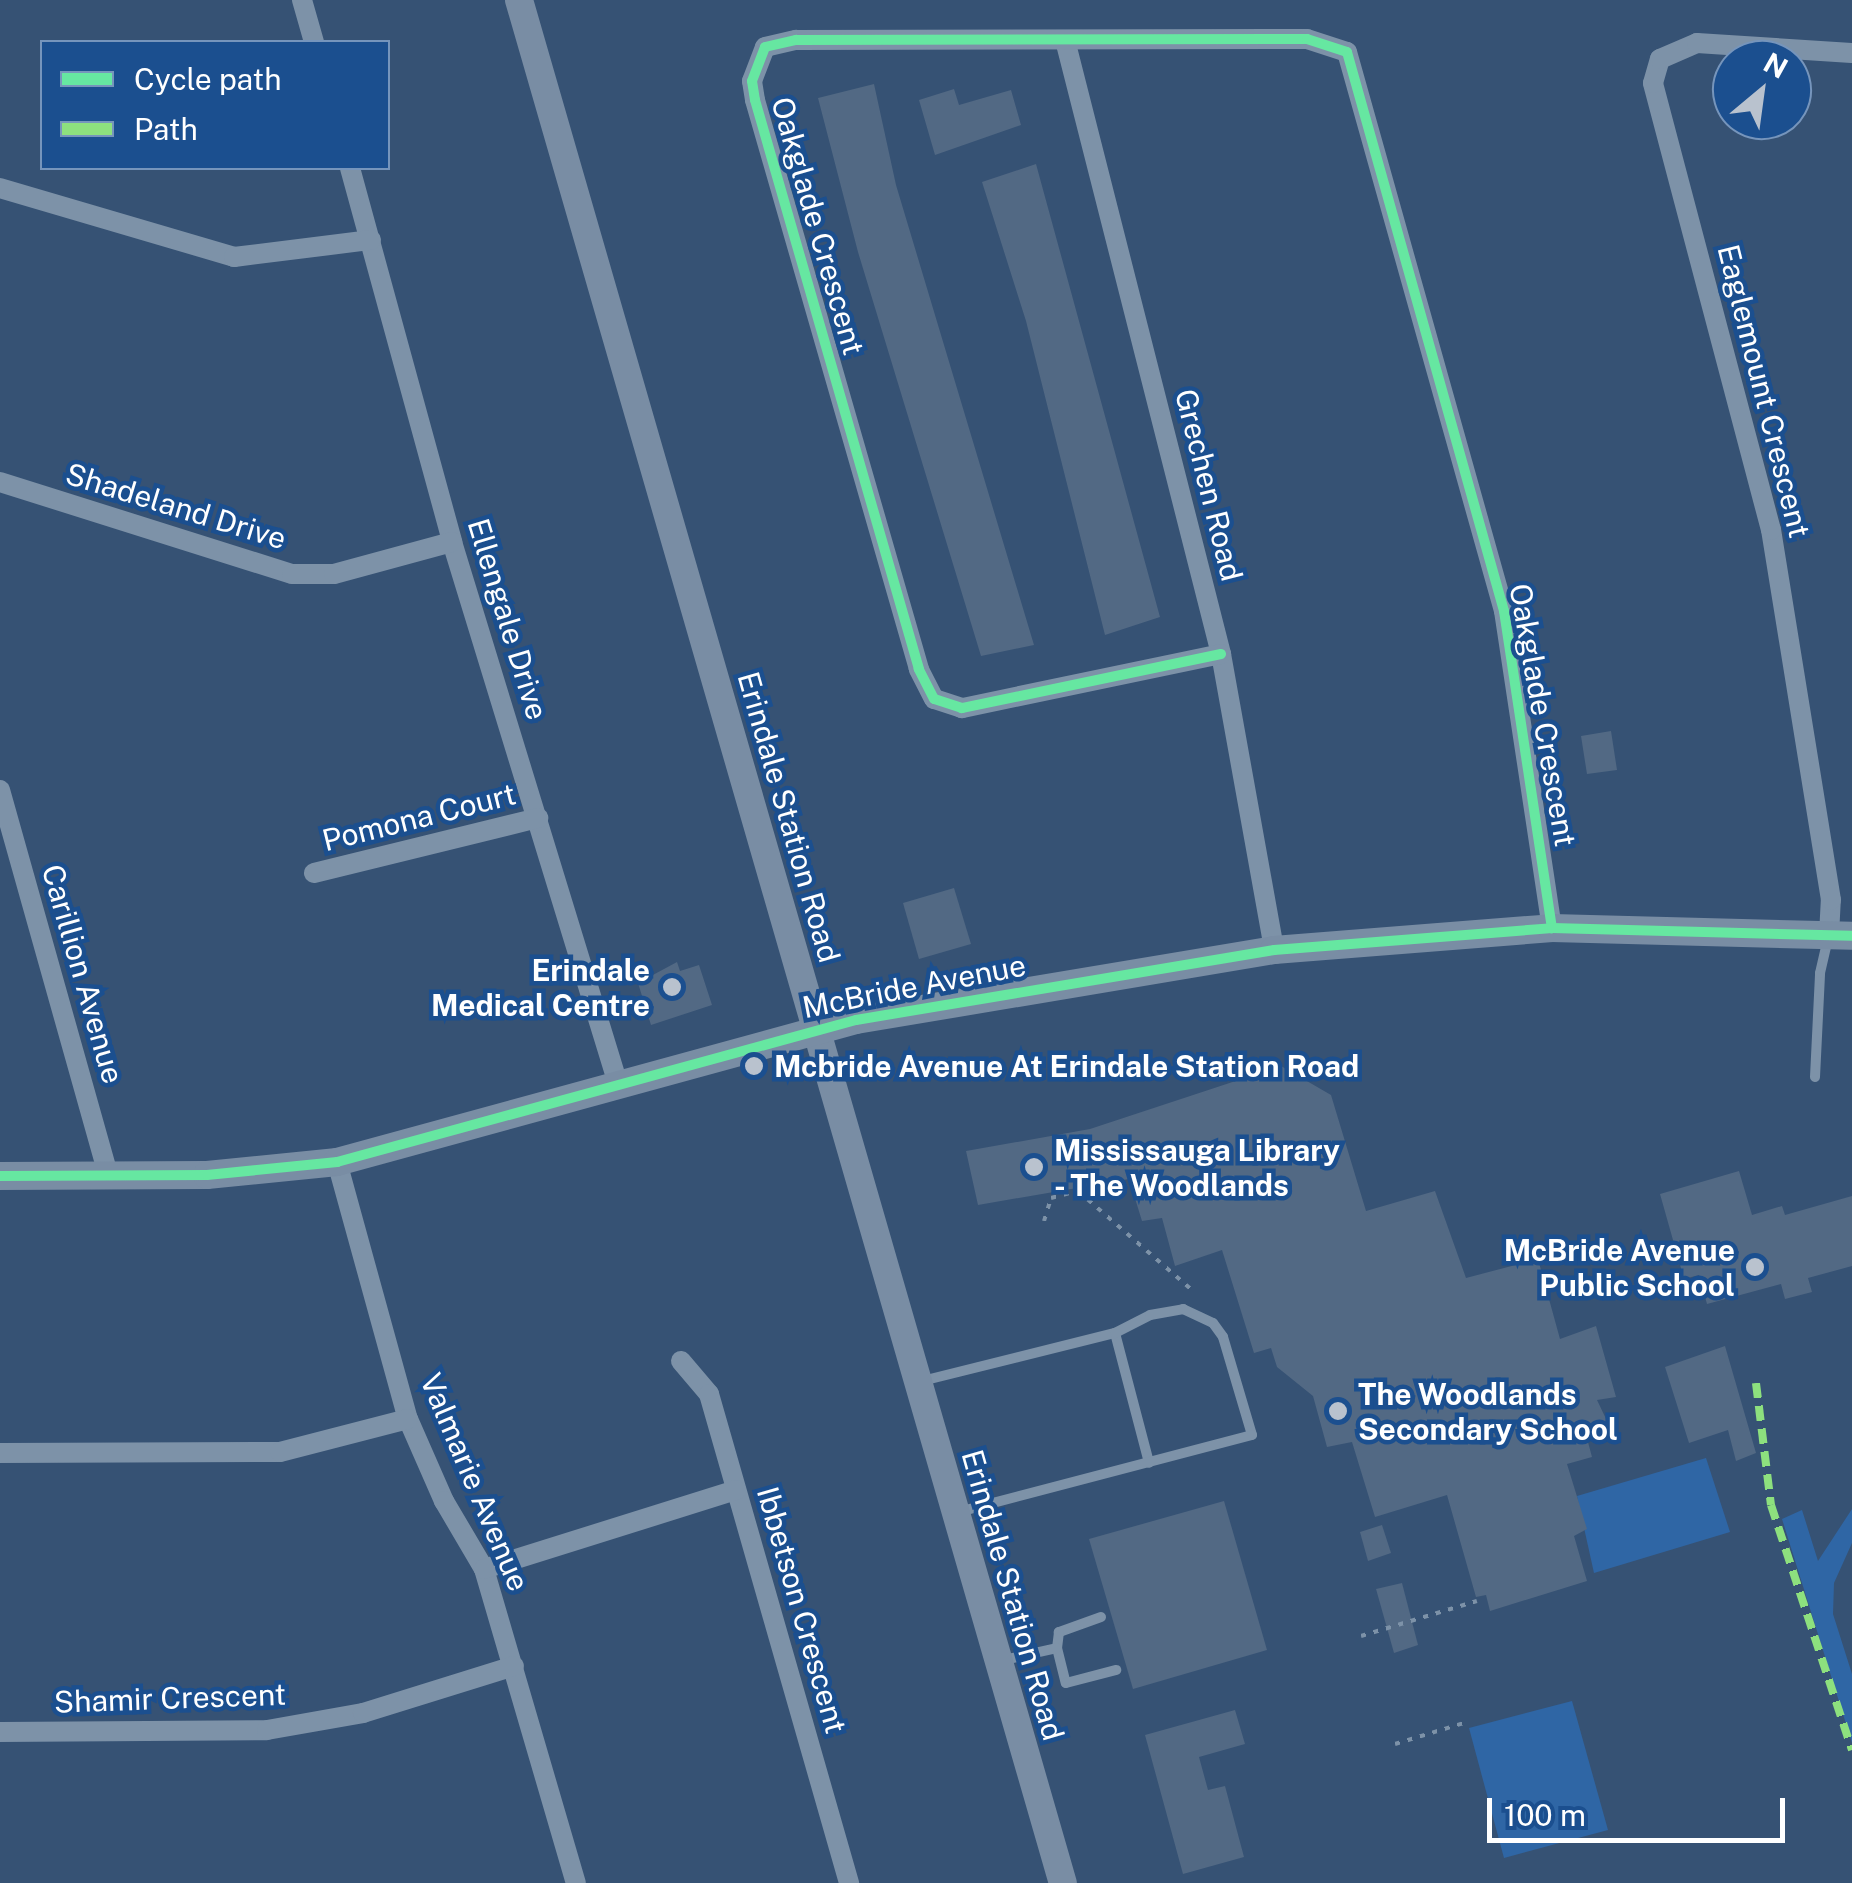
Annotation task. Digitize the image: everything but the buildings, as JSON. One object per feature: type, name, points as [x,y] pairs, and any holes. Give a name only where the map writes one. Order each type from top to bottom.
[{"type":"street","points":[[302,0],[313,40]]},
{"type":"street","name":"Erindale Station Road","points":[[519,0],[1063,1883]]},
{"type":"street","name":"Oakglade Crescent","points":[[1221,654],[962,708],[934,698],[919,670],[755,100],[752,81],[765,47],[796,40],[1307,39],[1347,52],[1504,610],[1552,928]]},
{"type":"street","name":"Grechen Road","points":[[1064,40],[1221,654],[1274,950]]},
{"type":"street","name":"Eaglemount Crescent","points":[[1841,935],[1831,900],[1771,530],[1653,83],[1660,59],[1697,43],[1852,53]]},
{"type":"street","name":"Ellengale Drive","points":[[351,170],[452,542],[618,1084]]},
{"type":"street","points":[[0,188],[234,258],[371,240]]},
{"type":"street","name":"Shadeland Drive","points":[[1,486],[292,574],[334,574],[452,542]]},
{"type":"street","name":"Carillion Avenue","points":[[0,790],[108,1175]]},
{"type":"street","name":"Pomona Court","points":[[314,873],[538,818]]},
{"type":"street","name":"McBride Avenue","points":[[0,1176],[227,1174],[337,1162],[817,1030],[1274,950],[1552,928],[1841,935]]},
{"type":"street","name":"Valmarie Avenue","points":[[337,1162],[408,1419],[444,1501],[484,1569],[576,1883]]},
{"type":"street","name":"Ibbetson Crescent","points":[[681,1362],[710,1394],[849,1883]]},
{"type":"street","points":[[0,1453],[280,1452],[408,1419]]},
{"type":"street","points":[[484,1569],[736,1490]]},
{"type":"street","name":"Shamir Crescent","points":[[0,1732],[268,1730],[363,1713],[514,1666]]},
{"type":"lane","points":[[1815,1077],[1820,973],[1841,935]]},
{"type":"lane","points":[[916,1382],[1116,1333],[1166,1309],[1183,1309],[1213,1323],[1223,1336],[1252,1435],[954,1513]]},
{"type":"lane","points":[[1116,1333],[1149,1463]]},
{"type":"lane","points":[[1101,1617],[1059,1632],[1057,1648],[1066,1683],[1116,1670]]},
{"type":"lane","points":[[998,1661],[1057,1648]]},
{"type":"path","points":[[1044,1221],[1051,1198],[1078,1191],[1194,1292]]},
{"type":"path","points":[[1360,1636],[1476,1601]]},
{"type":"path","points":[[1395,1744],[1467,1722]]},
{"type":"shaded area","points":[[1706,1458],[1730,1532],[1594,1573],[1577,1496]]},
{"type":"shaded area","points":[[1852,1509],[1852,1543],[1834,1583],[1833,1614],[1852,1674],[1852,1743],[1782,1519],[1802,1510],[1818,1561]]},
{"type":"shaded area","points":[[1572,1701],[1608,1830],[1504,1858],[1469,1728]]},
{"type":"marked path","points":[[1756,1383],[1771,1505],[1852,1750]]},
{"type":"cycle path","points":[[1221,654],[962,708],[934,699],[919,669],[755,100],[752,81],[765,47],[796,40],[1307,39],[1347,52],[1504,611],[1552,928]]},
{"type":"cycle path","points":[[0,1176],[207,1175],[337,1162],[856,1020],[1274,950],[1552,928],[1852,936]]},
{"type":"place","name":"Erindale Medical Centre","points":[[672,987]]},
{"type":"place","name":"Mcbride Avenue At Erindale Station Road","points":[[754,1066]]},
{"type":"place","name":"Mississauga Library - The Woodlands","points":[[1034,1167]]},
{"type":"place","name":"McBride Avenue Public School","points":[[1755,1267]]},
{"type":"place","name":"The Woodlands Secondary School","points":[[1338,1411]]}]
